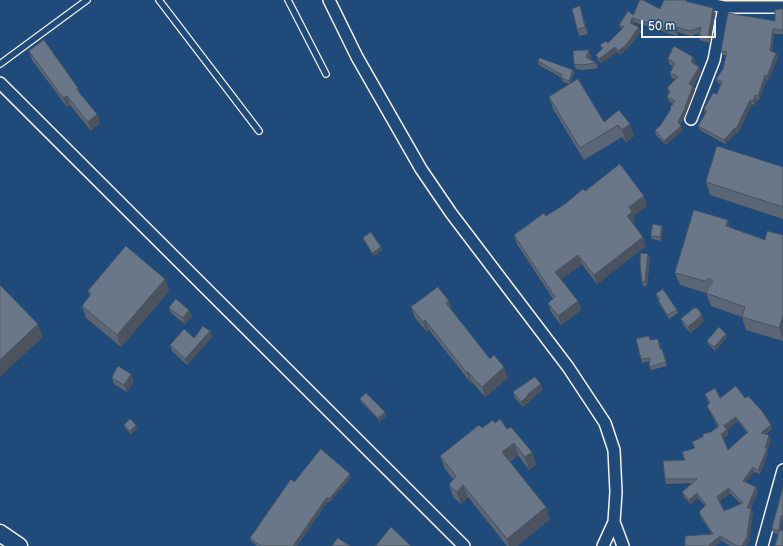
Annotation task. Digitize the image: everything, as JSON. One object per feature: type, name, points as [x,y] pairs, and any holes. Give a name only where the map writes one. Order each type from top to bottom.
[{"type":"main road","points":[[0,533],[19,546]]},
{"type":"street","points":[[329,0],[357,57],[421,169],[451,213],[568,366],[605,423],[614,450],[616,471],[614,522],[603,546]]},
{"type":"street","points":[[691,0],[724,7],[772,8],[783,6]]},
{"type":"street","points":[[691,119],[714,60],[724,7]]},
{"type":"street","points":[[0,83],[464,546]]},
{"type":"street","points":[[762,546],[778,508],[783,470]]},
{"type":"street","points":[[614,522],[623,546]]},
{"type":"lane","points":[[0,64],[87,0]]},
{"type":"lane","points":[[159,0],[259,131]]},
{"type":"lane","points":[[288,0],[326,74]]},
{"type":"building","points":[[640,0],[643,0],[660,9],[664,0],[684,0],[713,8],[708,38],[699,35],[701,27],[690,31],[676,27],[675,31],[632,18],[630,23],[639,27],[626,45],[618,51],[615,47],[599,59],[596,55],[603,48],[600,45],[606,41],[608,43],[624,27],[619,25],[628,11],[633,15]]},
{"type":"building","points":[[580,6],[585,27],[577,29],[572,9]]},
{"type":"building","points":[[783,9],[783,30],[773,29],[770,51],[776,53],[767,76],[765,75],[758,96],[755,95],[753,101],[750,100],[736,129],[735,128],[724,140],[698,126],[707,111],[704,109],[713,93],[717,94],[722,82],[716,79],[723,69],[727,52],[721,51],[728,13],[775,21],[775,10]]},
{"type":"building","points":[[44,40],[78,88],[76,89],[97,114],[88,122],[67,96],[63,98],[29,51]]},
{"type":"building","points":[[674,46],[693,57],[691,62],[699,67],[689,84],[693,86],[678,122],[681,126],[664,141],[655,130],[660,126],[675,101],[667,97],[670,91],[667,88],[678,77],[670,73],[675,63],[668,59]]},
{"type":"building","points":[[589,50],[586,57],[596,63],[581,65],[574,64],[573,51]]},
{"type":"building","points":[[540,58],[573,70],[569,81],[561,78],[562,75],[538,61]]},
{"type":"building","points":[[578,79],[604,122],[619,110],[630,124],[622,130],[618,125],[580,148],[549,97]]},
{"type":"building","points":[[717,146],[783,167],[783,207],[706,182]]},
{"type":"building","points":[[620,164],[644,196],[629,207],[632,212],[627,216],[643,237],[594,275],[578,255],[555,272],[578,301],[558,316],[548,303],[555,297],[514,235],[544,213],[546,216],[565,204],[583,189],[585,191]]},
{"type":"building","points":[[694,210],[728,220],[726,226],[765,240],[767,231],[783,235],[783,315],[779,328],[742,317],[745,307],[706,293],[709,286],[713,282],[710,278],[705,281],[675,273]]},
{"type":"building","points":[[653,224],[662,226],[660,237],[651,236]]},
{"type":"building","points":[[371,232],[381,247],[372,253],[363,238]]},
{"type":"building","points":[[126,246],[165,279],[117,335],[82,306],[91,294],[88,291]]},
{"type":"building","points":[[641,253],[648,254],[645,282],[642,282],[640,263]]},
{"type":"building","points":[[0,285],[38,324],[0,360]]},
{"type":"building","points":[[438,287],[449,301],[446,303],[490,359],[494,355],[504,367],[482,387],[468,372],[467,373],[425,320],[423,322],[411,307]]},
{"type":"building","points":[[663,289],[677,310],[667,315],[658,300],[660,299],[656,294]]},
{"type":"building","points":[[176,299],[189,310],[183,318],[169,308]]},
{"type":"building","points":[[694,308],[697,308],[701,313],[701,316],[688,327],[681,319]]},
{"type":"building","points":[[203,326],[210,331],[185,359],[170,345],[184,329],[194,338]]},
{"type":"building","points":[[719,327],[726,334],[714,347],[707,341]]},
{"type":"building","points":[[649,336],[650,340],[658,339],[660,349],[662,349],[666,362],[649,367],[650,358],[641,359],[636,339]]},
{"type":"building","points":[[118,366],[131,374],[124,385],[112,378]]},
{"type":"building","points":[[535,377],[541,384],[528,394],[521,402],[513,392]]},
{"type":"building","points":[[736,386],[745,398],[748,396],[762,411],[771,425],[761,433],[769,435],[765,448],[767,449],[758,470],[753,467],[743,481],[756,487],[747,508],[751,508],[748,535],[742,546],[737,546],[720,536],[708,546],[685,546],[685,536],[713,534],[699,512],[706,505],[697,493],[689,500],[682,492],[697,479],[665,479],[663,461],[685,460],[682,452],[695,448],[692,442],[703,437],[703,434],[711,432],[719,426],[707,406],[710,403],[705,394],[715,388],[720,398]],"holes":[[[736,417],[748,432],[728,450],[721,434],[727,430],[724,426]],[[729,488],[743,503],[724,511],[717,497]]]},
{"type":"building","points":[[366,393],[385,412],[378,418],[360,399]]},
{"type":"building","points":[[130,419],[136,425],[130,431],[124,425]]},
{"type":"building","points":[[500,419],[507,429],[511,427],[532,452],[525,457],[514,443],[502,452],[546,507],[507,539],[463,485],[457,492],[449,485],[456,476],[440,456],[479,425],[482,428],[493,420],[495,423]]},
{"type":"building","points":[[321,449],[350,474],[329,499],[327,497],[293,546],[261,546],[250,538],[291,479],[294,482]]},
{"type":"building","points":[[783,487],[783,516],[781,516],[779,530],[772,529]]},
{"type":"building","points":[[391,527],[411,546],[376,546]]},
{"type":"building","points":[[780,530],[783,531],[783,546],[775,546]]},
{"type":"building","points":[[338,538],[350,546],[332,546]]}]
